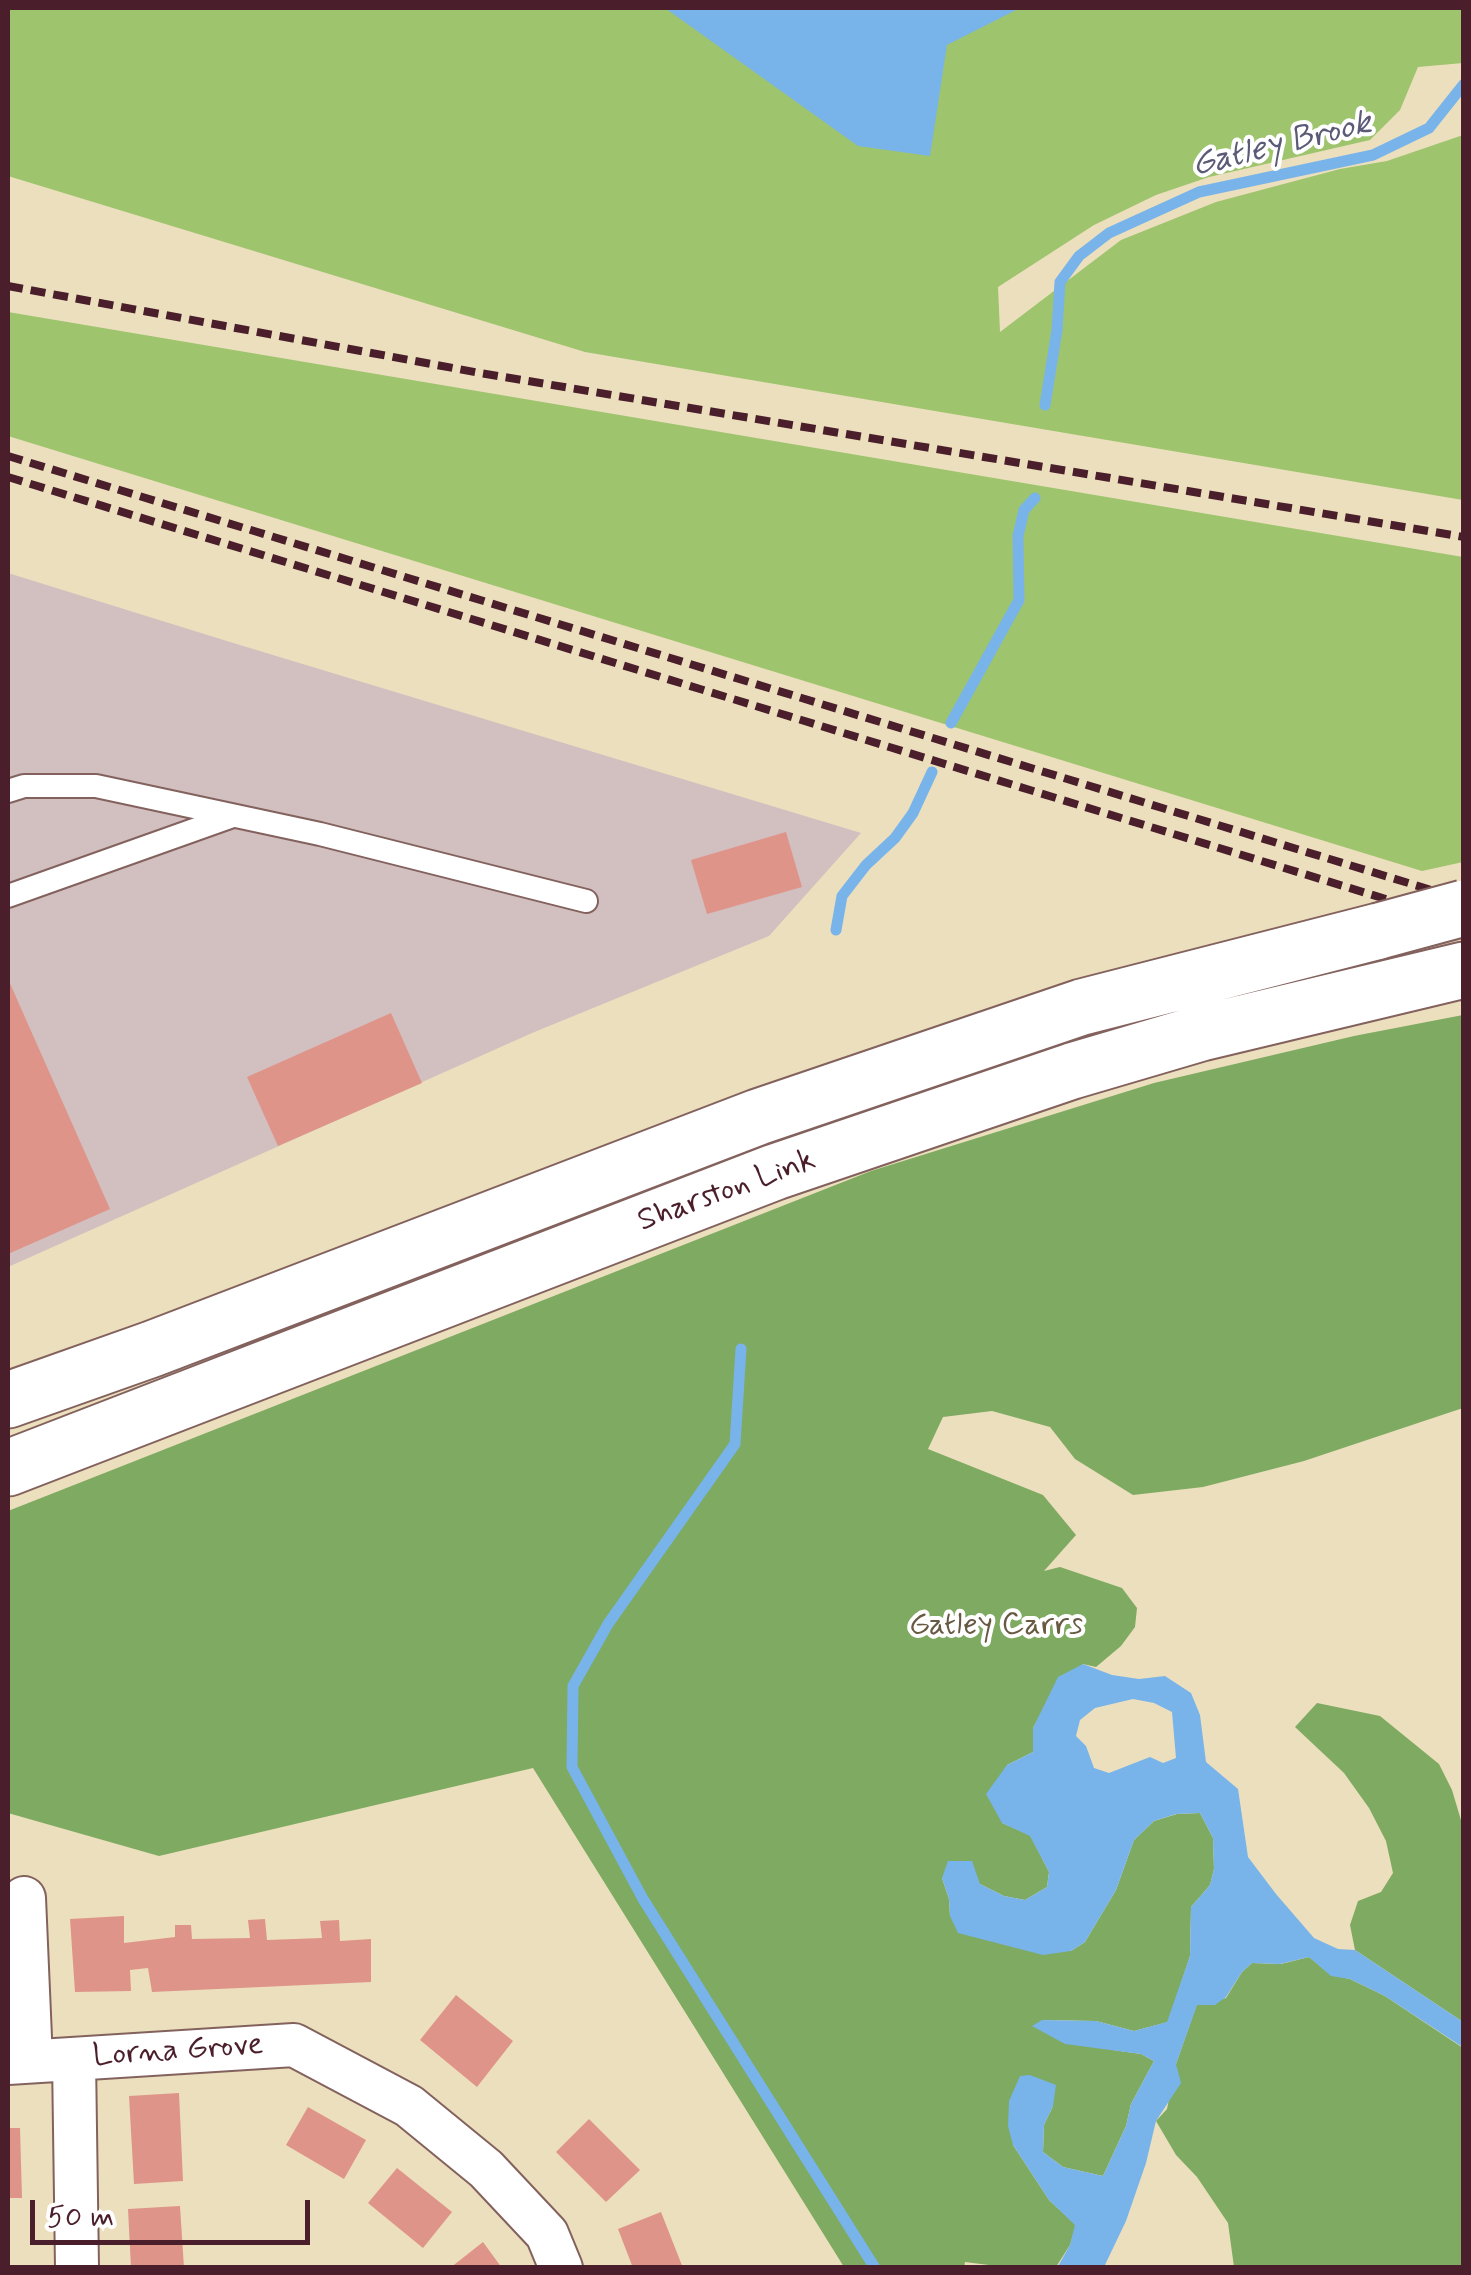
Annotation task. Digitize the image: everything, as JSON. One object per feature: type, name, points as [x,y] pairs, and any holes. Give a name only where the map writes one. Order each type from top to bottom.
[{"type":"highway","name":"Sharston Link","points":[[8,1400],[152,1350],[758,1117],[1082,1007],[1464,908]]},
{"type":"highway","name":"Sharston Link","points":[[8,1468],[775,1172],[1072,1072],[1202,1033],[1464,970]]},
{"type":"street","points":[[19,2062],[24,1898]]},
{"type":"street","name":"Lorna Grove","points":[[19,2062],[294,2045],[408,2106],[470,2156],[548,2234],[562,2268]]},
{"type":"street","points":[[74,2059],[77,2268]]},
{"type":"lane","points":[[8,791],[24,786],[96,786],[236,814],[586,902]]},
{"type":"lane","points":[[8,896],[236,814]]},
{"type":"shaded area","points":[[8,573],[861,833],[769,936],[532,1033],[8,1267]]},
{"type":"green space","points":[[8,8],[1463,8],[1463,63],[1418,67],[1400,110],[1370,140],[1209,177],[1156,195],[1094,225],[998,287],[1000,332],[1121,240],[1216,202],[1340,169],[1387,161],[1463,135],[1463,500],[585,352],[8,176]]},
{"type":"green space","points":[[8,312],[1463,557],[1463,862],[1422,871],[8,436]]},
{"type":"green space","name":"Gatley Carrs","points":[[1463,1015],[1463,1408],[1304,1461],[1203,1487],[1133,1495],[1075,1459],[1050,1427],[992,1411],[943,1417],[928,1449],[1043,1495],[1076,1535],[1044,1571],[1060,1567],[1122,1588],[1137,1608],[1135,1627],[1121,1646],[1096,1667],[1083,1664],[1045,1706],[1033,1728],[1033,1752],[1007,1765],[1002,1823],[1030,1835],[1049,1872],[1047,1887],[1025,1900],[1004,1896],[980,1884],[942,1878],[950,1916],[1071,1951],[1085,1942],[1116,1890],[1134,1840],[1154,1821],[1200,1813],[1213,1838],[1214,1869],[1210,1885],[1191,1907],[1190,1956],[1168,2022],[1134,2031],[1096,2021],[1042,2020],[1113,2050],[1141,2054],[1154,2061],[1131,2104],[1126,2126],[1103,2176],[1063,2167],[1043,2152],[1044,2125],[1053,2106],[1013,2145],[1049,2200],[1076,2225],[1070,2245],[1056,2267],[965,2262],[964,2268],[844,2267],[533,1768],[159,1856],[8,1813],[8,1511],[871,1171],[1154,1083]]},
{"type":"green space","points":[[1317,1703],[1380,1716],[1439,1764],[1452,1790],[1463,1827],[1463,2022],[1355,1950],[1350,1925],[1358,1901],[1381,1892],[1393,1873],[1386,1841],[1369,1808],[1344,1773],[1295,1727]]},
{"type":"green space","points":[[1309,1957],[1331,1975],[1350,1979],[1385,1996],[1463,2048],[1463,2267],[1234,2267],[1228,2223],[1197,2177],[1176,2155],[1156,2121],[1167,2109],[1176,2064],[1197,2004],[1226,1998],[1252,1963],[1281,1964]]},
{"type":"water","points":[[665,8],[1020,8],[947,45],[930,156],[858,146]]},
{"type":"water","points":[[1083,1664],[1112,1675],[1139,1679],[1165,1676],[1191,1693],[1200,1715],[1206,1762],[1238,1789],[1248,1857],[1276,1894],[1314,1938],[1338,1949],[1355,1950],[1463,2022],[1464,2048],[1385,1996],[1350,1979],[1331,1976],[1309,1957],[1280,1964],[1252,1963],[1226,1997],[1215,2005],[1197,2005],[1176,2064],[1181,2083],[1156,2121],[1126,2221],[1104,2267],[1057,2268],[1070,2245],[1075,2225],[1049,2200],[1013,2145],[1008,2126],[1009,2101],[1020,2076],[1030,2075],[1056,2085],[1053,2106],[1044,2125],[1043,2152],[1063,2167],[1103,2176],[1126,2126],[1131,2104],[1154,2061],[1141,2054],[1065,2044],[1032,2026],[1042,2020],[1096,2021],[1134,2031],[1167,2022],[1190,1956],[1191,1907],[1210,1885],[1214,1869],[1213,1838],[1200,1813],[1176,1814],[1154,1821],[1134,1840],[1116,1890],[1085,1942],[1071,1951],[1043,1955],[958,1933],[942,1878],[948,1861],[972,1861],[980,1884],[1004,1896],[1025,1900],[1047,1887],[1049,1872],[1030,1836],[1002,1823],[986,1794],[1007,1765],[1033,1752],[1033,1728],[1058,1677]],"holes":[[[1133,1699],[1172,1712],[1176,1758],[1163,1763],[1150,1757],[1109,1773],[1094,1768],[1086,1746],[1076,1736],[1080,1720],[1095,1708]]]},
{"type":"building","points":[[786,832],[802,887],[707,914],[691,860]]},
{"type":"building","points":[[8,979],[110,1209],[8,1254]]},
{"type":"building","points":[[391,1013],[422,1083],[278,1146],[247,1077]]},
{"type":"building","points":[[124,1916],[124,1943],[175,1937],[175,1925],[191,1925],[192,1939],[250,1938],[248,1920],[265,1919],[267,1940],[322,1938],[320,1921],[339,1920],[340,1941],[371,1939],[371,1982],[152,1992],[148,1968],[130,1970],[131,1991],[75,1992],[70,1919]]},
{"type":"building","points":[[456,1995],[513,2041],[477,2087],[420,2040]]},
{"type":"building","points":[[179,2093],[183,2181],[134,2184],[129,2096]]},
{"type":"building","points":[[308,2107],[366,2140],[344,2179],[286,2145]]},
{"type":"building","points":[[589,2119],[640,2170],[606,2202],[556,2152]]},
{"type":"building","points":[[8,2128],[20,2128],[22,2198],[8,2198]]},
{"type":"building","points":[[397,2168],[452,2212],[423,2248],[368,2203]]},
{"type":"building","points":[[180,2206],[184,2268],[131,2268],[128,2209]]},
{"type":"building","points":[[661,2212],[683,2268],[633,2268],[618,2229]]},
{"type":"building","points":[[483,2242],[502,2268],[450,2268]]},
{"type":"waterway","name":"Gatley Brook","points":[[1045,405],[1060,282],[1079,256],[1109,233],[1199,192],[1373,155],[1429,128],[1464,84]]},
{"type":"waterway","name":"Gatley Brook","points":[[951,723],[1019,600],[1018,536],[1024,510],[1035,498]]},
{"type":"waterway","points":[[836,930],[842,896],[866,865],[895,838],[913,813],[932,772]]},
{"type":"waterway","points":[[741,1349],[735,1444],[608,1624],[573,1686],[572,1767],[643,1899],[875,2268]]},
{"type":"railway","points":[[8,286],[480,373],[1464,537]]},
{"type":"railway","points":[[8,456],[1464,900]]},
{"type":"railway","points":[[8,477],[1464,923]]}]
